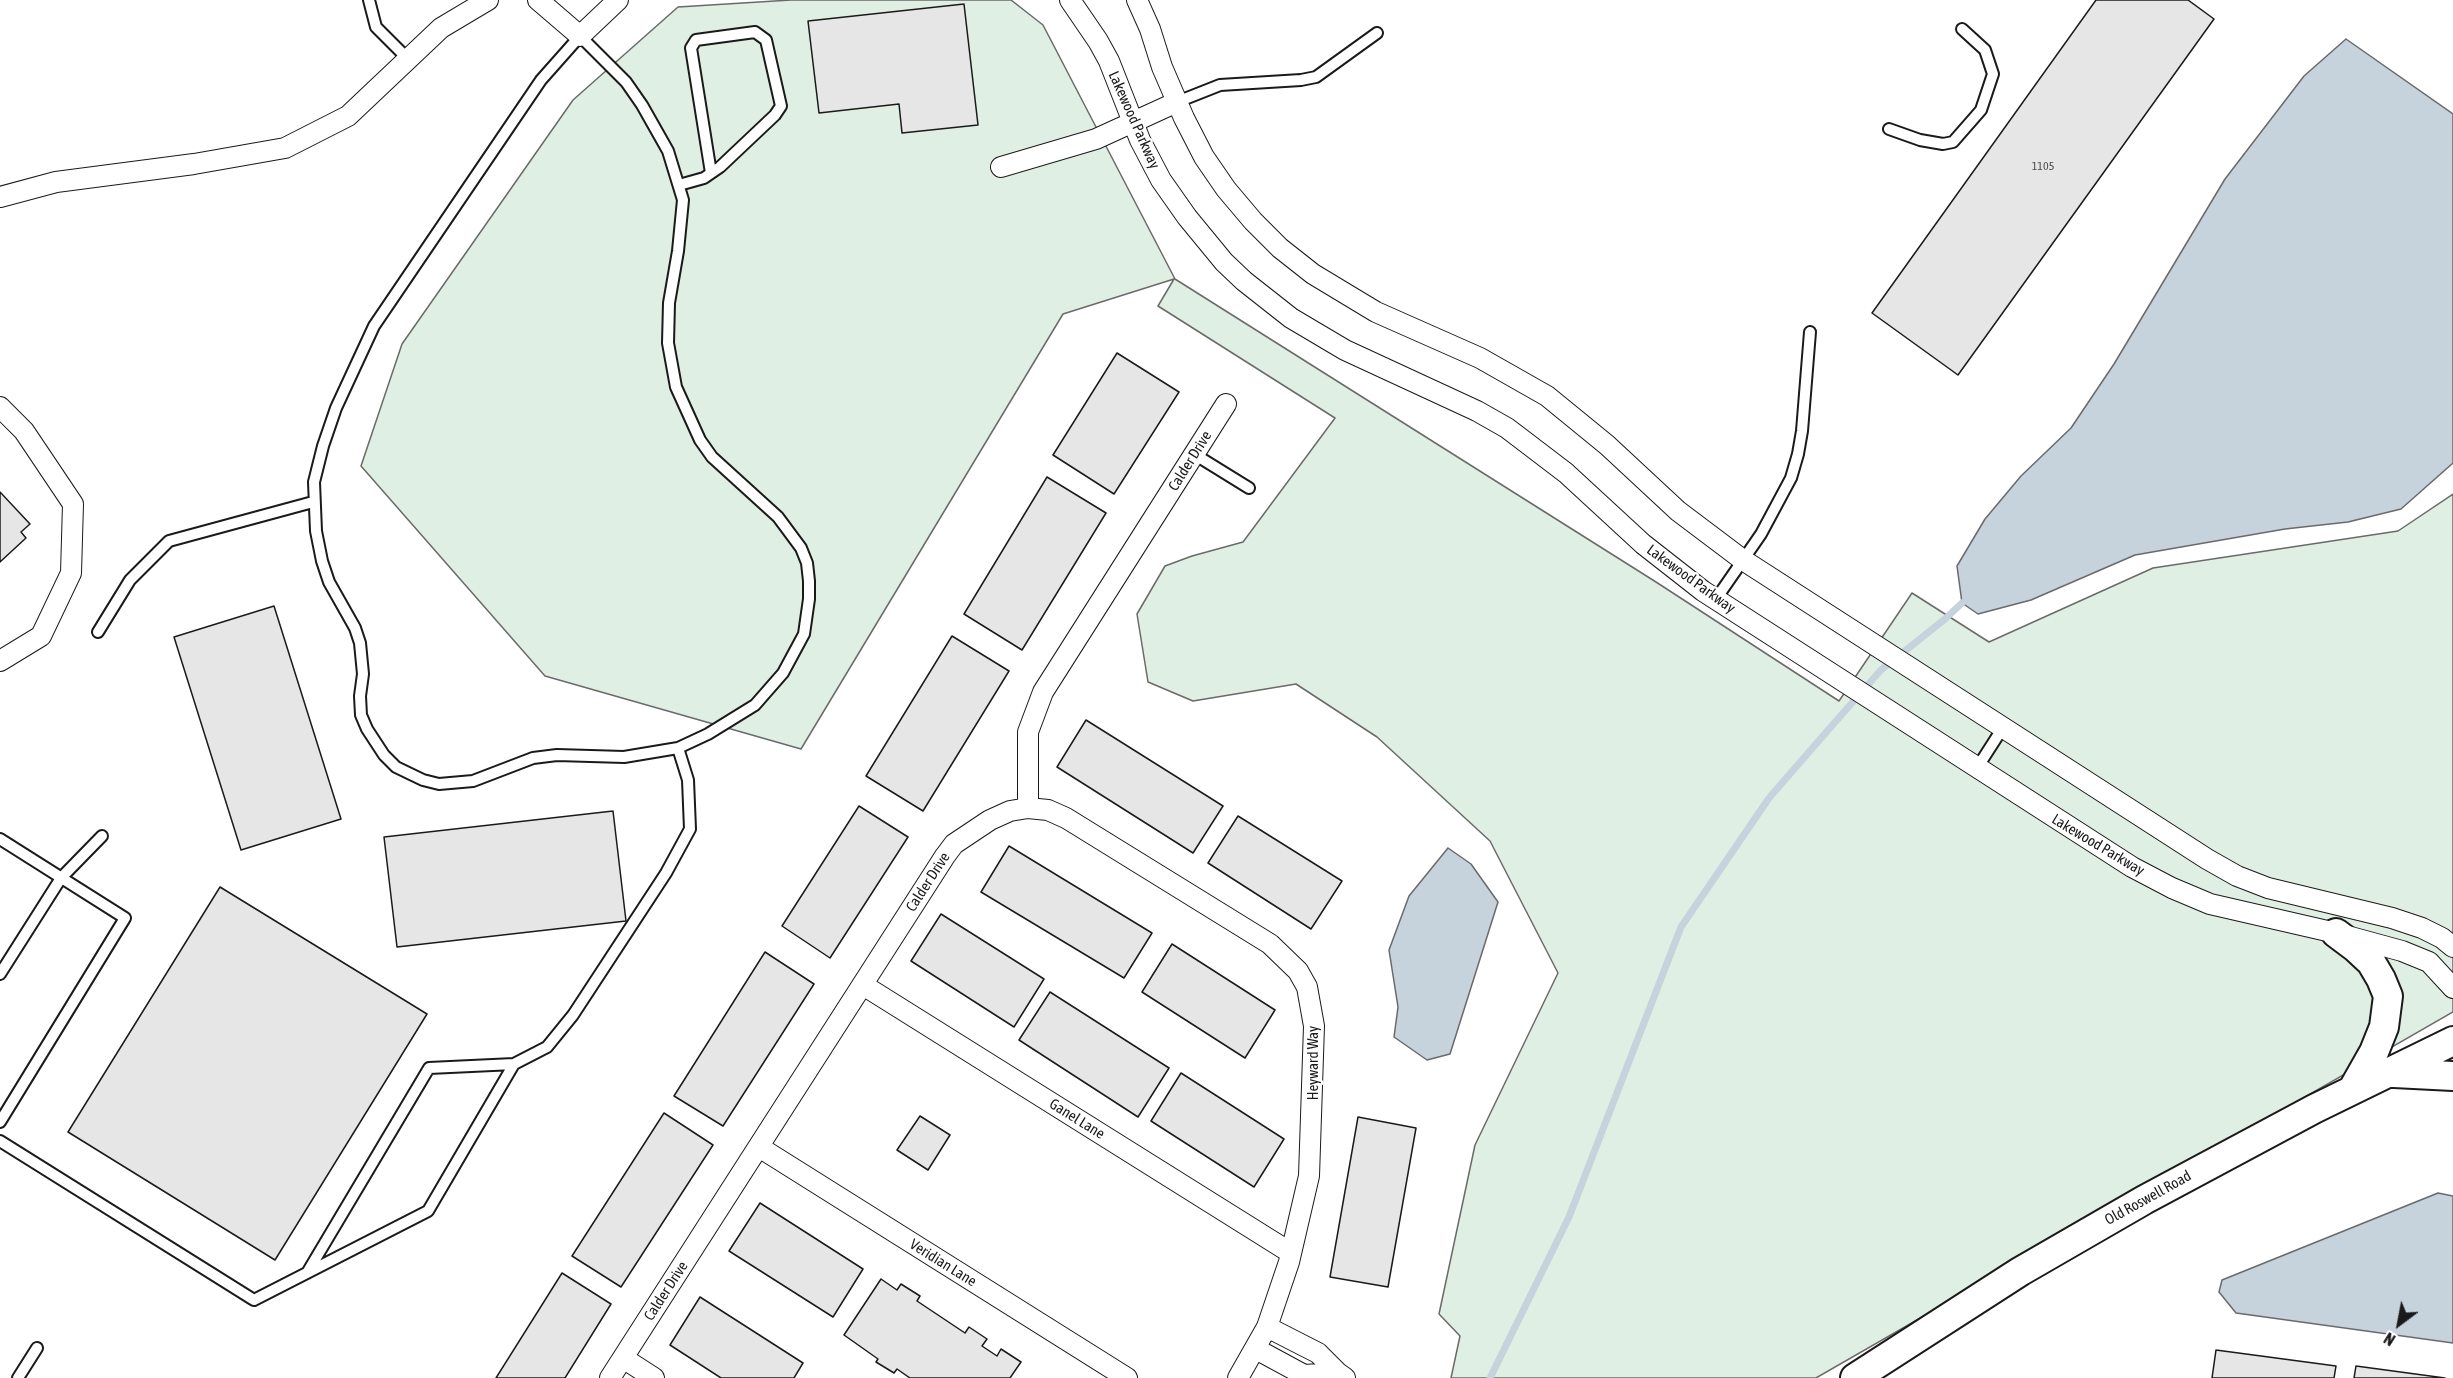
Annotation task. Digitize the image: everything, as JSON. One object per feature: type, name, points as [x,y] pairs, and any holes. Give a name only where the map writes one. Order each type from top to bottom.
[{"type":"street","points":[[0,196],[56,182],[194,164],[285,147],[348,116],[441,28],[488,0]]},
{"type":"street","points":[[538,0],[580,36],[618,0]]},
{"type":"street","name":"Lakewood Parkway","points":[[1070,0],[1085,20],[1109,61],[1140,140],[1161,180],[1187,217],[1224,262],[1267,300],[1316,334],[1345,350],[1456,401],[1508,428],[1566,473],[1643,544],[1716,599],[2095,845],[2172,888],[2210,904],[2240,913],[2336,933],[2416,956],[2429,962],[2453,988]]},
{"type":"street","points":[[1137,0],[1150,29],[1162,67],[1204,157],[1226,189],[1253,221],[1280,248],[1313,274],[1376,312],[1480,358],[1547,396],[1592,432],[1678,511],[1743,560],[2237,876],[2268,888],[2392,918],[2422,928],[2442,938],[2453,947]]},
{"type":"street","points":[[1001,167],[1096,139],[1177,102]]},
{"type":"street","name":"Calder Drive","points":[[610,1378],[954,844],[990,820],[1010,810],[1028,808],[1028,732],[1043,692],[1226,404]]},
{"type":"street","points":[[0,407],[24,431],[73,504],[71,573],[41,636],[0,661]]},
{"type":"street","name":"Heyward Way","points":[[1028,808],[1048,810],[1066,819],[1270,944],[1285,956],[1307,987],[1314,1026],[1312,1144],[1309,1176],[1291,1253],[1268,1327],[1238,1378]]},
{"type":"street","points":[[2336,933],[2371,962],[2388,996],[2384,1027],[2374,1052],[2353,1089]]},
{"type":"street","name":"Ganel Lane","points":[[862,985],[1291,1253]]},
{"type":"street","name":"Old Roswell Road","points":[[1856,1378],[2021,1271],[2144,1200],[2382,1074],[2453,1041]]},
{"type":"street","points":[[2382,1074],[2403,1072],[2453,1076]]},
{"type":"street","name":"Veridian Lane","points":[[759,1147],[1127,1378]]},
{"type":"street","points":[[1268,1327],[1318,1353],[1342,1376]]},
{"type":"street","points":[[1256,1349],[1304,1375],[1342,1376]]},
{"type":"street","points":[[623,1358],[654,1378]]},
{"type":"lane","points":[[369,0],[376,27],[408,59]]},
{"type":"lane","points":[[1889,129],[1920,140],[1943,144],[1953,141],[1981,110],[1993,74],[1985,50],[1962,29]]},
{"type":"lane","points":[[679,185],[704,178],[711,173],[768,123],[781,106],[766,40],[755,32],[696,40],[691,48],[711,173]]},
{"type":"lane","points":[[1177,102],[1220,85],[1316,77],[1377,33]]},
{"type":"lane","points":[[580,36],[626,82],[642,105],[668,150],[679,185],[683,200],[668,323],[668,343],[676,387],[700,440],[712,458],[778,517],[801,548],[807,563],[809,599],[804,634],[795,654],[771,689],[755,705],[708,734],[678,748],[624,757],[557,755],[533,758],[482,779],[456,784],[439,784],[423,780],[396,767],[375,743],[362,715],[360,696],[363,674],[360,643],[329,582],[322,561],[313,502],[314,482],[336,408],[374,326],[541,80],[580,36]]},
{"type":"lane","points":[[1716,599],[1778,505],[1791,478],[1798,454],[1810,332]]},
{"type":"lane","points":[[1194,454],[1249,488]]},
{"type":"lane","points":[[98,632],[130,580],[169,541],[313,502]]},
{"type":"lane","points":[[1977,768],[2004,726]]},
{"type":"lane","points":[[307,1273],[429,1068],[514,1064],[547,1047],[573,1015],[666,873],[690,829],[688,780],[678,748]]},
{"type":"lane","points":[[0,974],[61,878],[102,836]]},
{"type":"lane","points":[[0,839],[125,918],[0,1122]]},
{"type":"lane","points":[[0,1141],[254,1300],[428,1211],[514,1064]]},
{"type":"lane","points":[[18,1378],[37,1348]]},
{"type":"green space","points":[[791,0],[1011,0],[1043,25],[1175,279],[1656,582],[1839,701],[1912,593],[1989,642],[2153,568],[2398,531],[2453,494],[2453,1012],[1816,1378],[1451,1378],[1460,1336],[1439,1314],[1475,1145],[1558,973],[1490,841],[1377,737],[1296,684],[1193,701],[1148,682],[1137,614],[1165,566],[1243,542],[1335,418],[1158,306],[1174,279],[1063,314],[801,749],[545,676],[361,466],[402,344],[573,100],[678,7]]},
{"type":"shaded area","points":[[2346,39],[2453,114],[2453,463],[2401,509],[2348,522],[2285,529],[2135,555],[2031,600],[1978,614],[1962,603],[1957,566],[1985,519],[2021,476],[2071,428],[2114,364],[2225,179],[2304,76]]},
{"type":"shaded area","points":[[1448,848],[1471,864],[1498,902],[1450,1054],[1427,1060],[1394,1037],[1398,1007],[1389,950],[1409,896]]},
{"type":"shaded area","points":[[2438,1193],[2453,1196],[2453,1343],[2236,1313],[2219,1292],[2222,1280]]},
{"type":"building","points":[[2096,0],[2188,0],[2214,19],[1958,375],[1872,313]]},
{"type":"building","points":[[964,4],[978,125],[902,133],[899,104],[819,113],[808,21]]},
{"type":"building","points":[[1117,353],[1179,392],[1114,494],[1053,455]]},
{"type":"building","points":[[1047,477],[1106,513],[1022,650],[964,614]]},
{"type":"building","points":[[0,492],[30,524],[21,532],[26,538],[0,562]]},
{"type":"building","points":[[274,606],[341,819],[241,850],[174,637]]},
{"type":"building","points":[[952,636],[1009,671],[923,811],[866,776]]},
{"type":"building","points":[[1086,720],[1223,806],[1193,853],[1057,767]]},
{"type":"building","points":[[859,806],[908,837],[830,958],[782,926]]},
{"type":"building","points":[[613,811],[626,921],[397,947],[384,837]]},
{"type":"building","points":[[1238,816],[1342,881],[1311,929],[1208,863]]},
{"type":"building","points":[[1009,846],[1152,933],[1124,978],[981,892]]},
{"type":"building","points":[[220,887],[427,1014],[275,1260],[68,1132]]},
{"type":"building","points":[[941,914],[1044,979],[1014,1027],[911,961]]},
{"type":"building","points":[[1172,944],[1275,1010],[1245,1058],[1142,992]]},
{"type":"building","points":[[765,952],[814,984],[723,1126],[674,1096]]},
{"type":"building","points":[[1050,992],[1169,1068],[1138,1117],[1019,1040]]},
{"type":"building","points":[[1181,1073],[1284,1139],[1254,1187],[1151,1121]]},
{"type":"building","points":[[664,1113],[713,1145],[621,1287],[572,1256]]},
{"type":"building","points":[[920,1116],[950,1135],[928,1170],[897,1150]]},
{"type":"building","points":[[1358,1117],[1416,1128],[1388,1287],[1330,1277]]},
{"type":"building","points":[[760,1203],[863,1269],[833,1317],[729,1251]]},
{"type":"building","points":[[562,1273],[611,1304],[565,1378],[496,1378]]},
{"type":"building","points":[[881,1279],[897,1290],[901,1284],[920,1296],[917,1301],[965,1333],[969,1327],[987,1339],[982,1346],[997,1356],[1001,1349],[1021,1362],[1010,1378],[910,1378],[897,1369],[894,1373],[876,1362],[878,1359],[844,1335]]},
{"type":"building","points":[[700,1297],[803,1363],[794,1378],[721,1378],[670,1345]]},
{"type":"building","points":[[2216,1350],[2336,1366],[2334,1378],[2212,1378]]},
{"type":"building","points":[[2356,1366],[2445,1378],[2354,1378]]},
{"type":"waterway","points":[[1490,1378],[1569,1217],[1681,927],[1769,798],[1881,670],[1962,603]]}]
